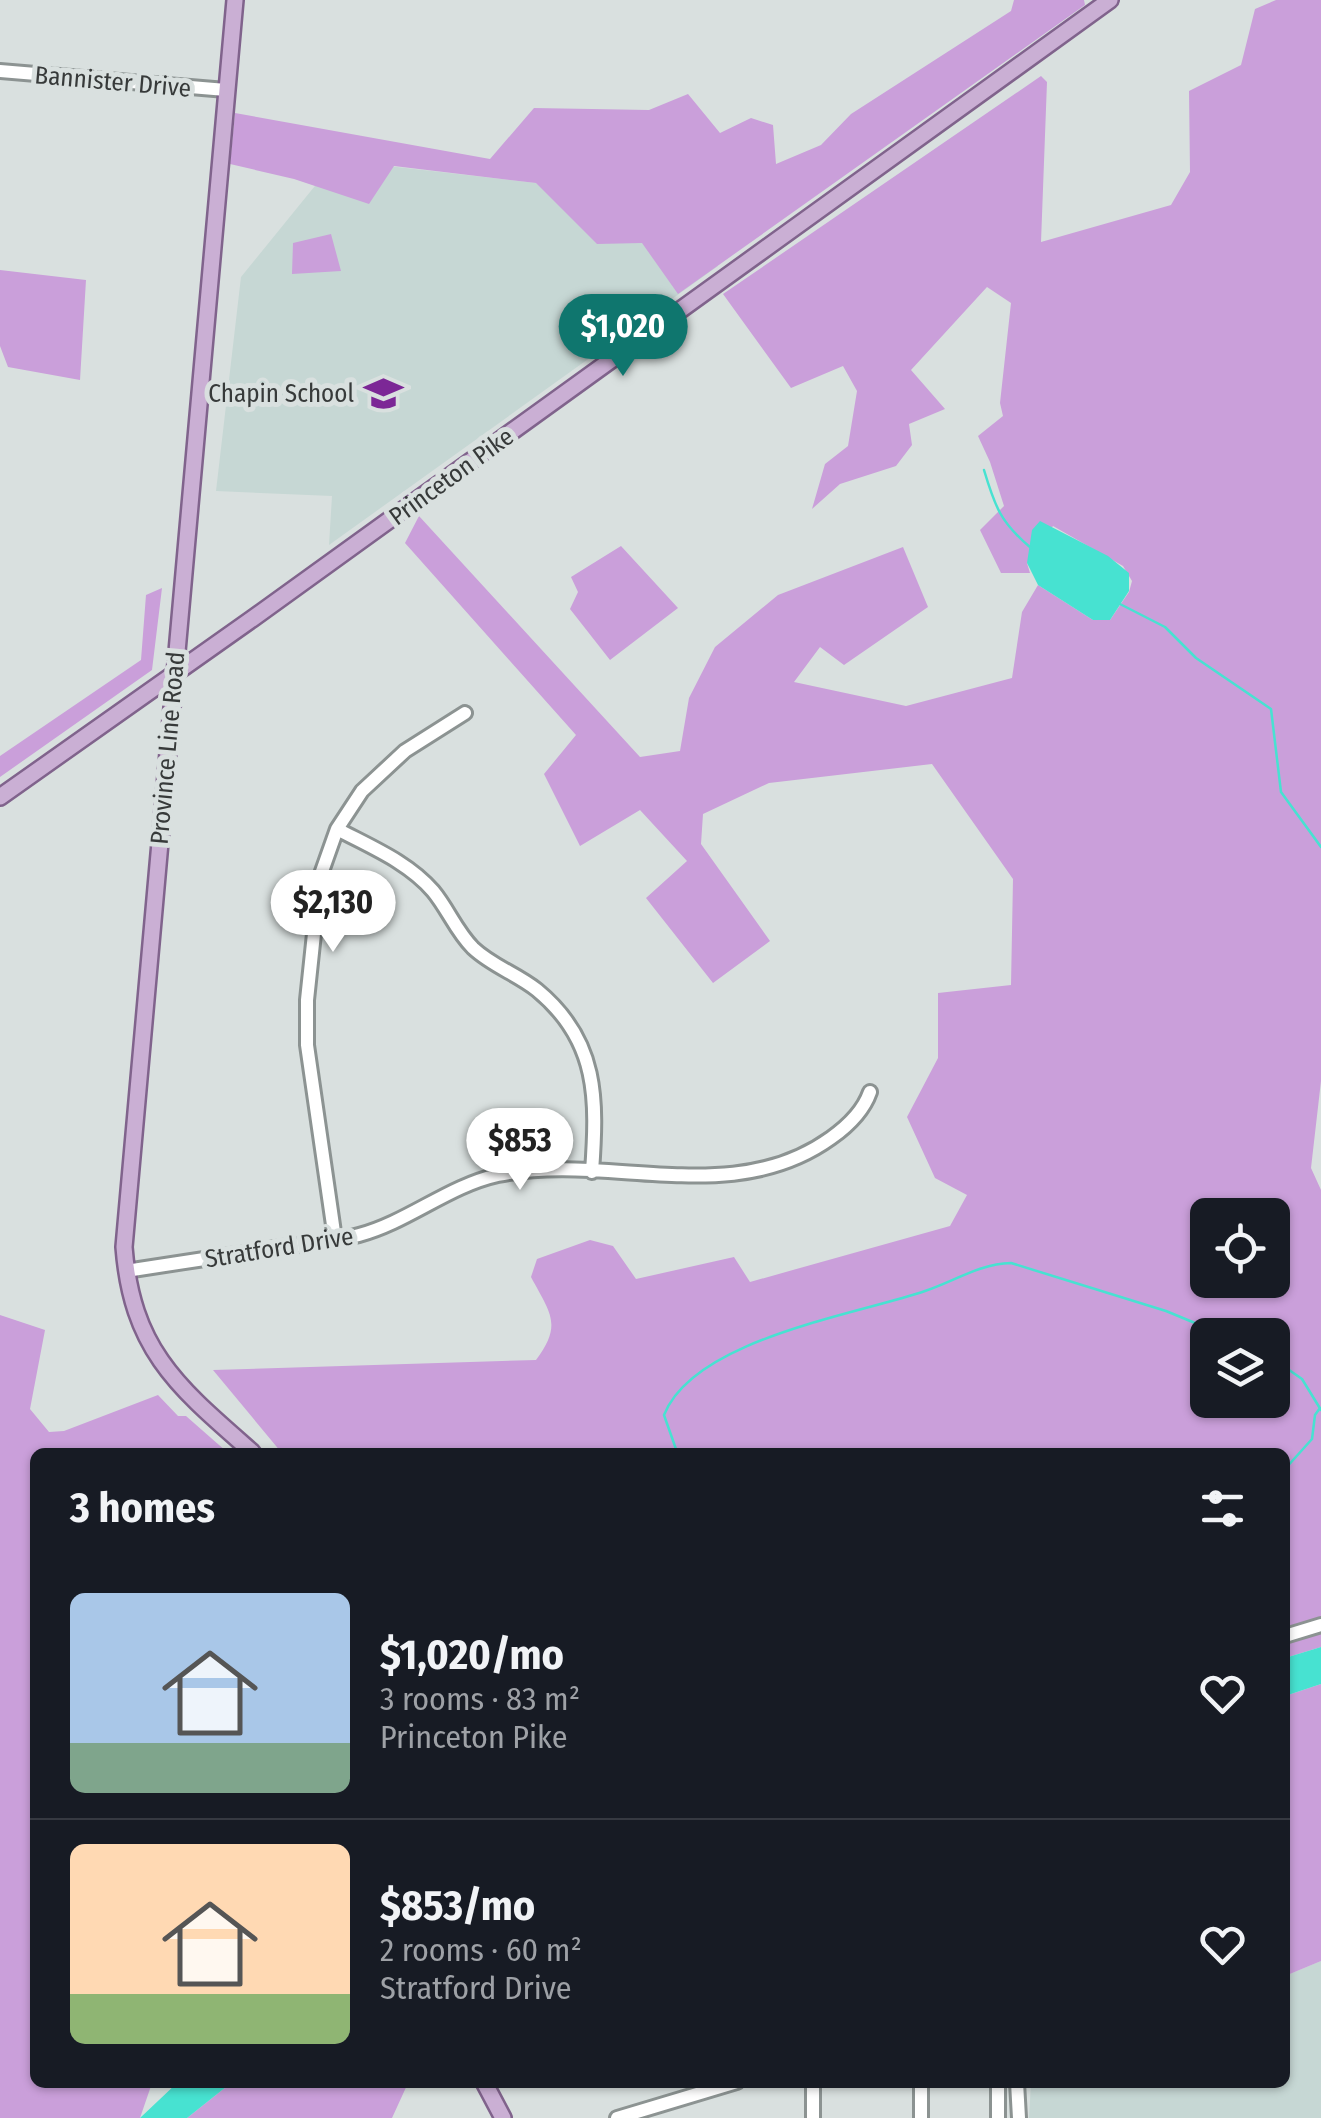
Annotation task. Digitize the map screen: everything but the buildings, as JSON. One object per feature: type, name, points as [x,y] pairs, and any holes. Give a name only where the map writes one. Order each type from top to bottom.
[{"type":"main road","name":"Province Line Road","points":[[235,0],[125,1224],[126,1271],[138,1318],[158,1358],[186,1394],[247,1448]]},
{"type":"main road","name":"Princeton Pike","points":[[0,797],[1110,0]]},
{"type":"main road","points":[[487,2088],[503,2118]]},
{"type":"street","name":"Bannister Drive","points":[[0,71],[226,90]]},
{"type":"street","points":[[336,1239],[309,1072],[306,1018],[317,896],[326,858],[337,829],[374,778],[405,751],[465,713]]},
{"type":"street","points":[[337,829],[411,870],[436,895],[470,944],[496,966],[534,988],[561,1015],[582,1047],[593,1084],[596,1110],[592,1172]]},
{"type":"street","name":"Stratford Drive","points":[[126,1271],[336,1239],[379,1228],[453,1190],[494,1176],[537,1170],[724,1176],[766,1170],[809,1152],[842,1130],[860,1112],[870,1092]]},
{"type":"street","points":[[1290,1634],[1321,1624]]},
{"type":"street","points":[[616,2118],[652,2113],[721,2088]]},
{"type":"street","points":[[813,2088],[813,2118]]},
{"type":"street","points":[[920,2088],[921,2118]]},
{"type":"street","points":[[998,2088],[998,2118]]},
{"type":"street","points":[[1017,2088],[1019,2118]]},
{"type":"shaded area","points":[[1014,0],[1084,0],[1085,5],[678,294],[642,243],[597,244],[536,183],[394,166],[369,204],[294,179],[230,164],[235,113],[490,159],[534,108],[649,110],[688,94],[720,133],[751,118],[773,125],[776,164],[821,145],[851,114],[1011,11]]},
{"type":"shaded area","points":[[1276,0],[1321,0],[1321,1081],[1311,1168],[1321,1190],[1321,1647],[1290,1656],[1290,1448],[278,1448],[213,1370],[536,1360],[551,1327],[548,1310],[531,1277],[537,1259],[590,1240],[613,1246],[636,1279],[734,1257],[750,1282],[950,1226],[967,1195],[935,1178],[907,1117],[938,1058],[938,993],[1011,985],[1013,879],[932,764],[769,783],[703,814],[701,844],[770,941],[713,983],[646,898],[687,861],[640,810],[580,846],[544,774],[576,735],[405,543],[419,516],[640,757],[680,751],[689,698],[715,647],[778,595],[903,547],[928,607],[844,665],[820,647],[794,682],[906,706],[1012,678],[1022,612],[1038,585],[1093,620],[1110,620],[1132,581],[1123,566],[1053,526],[1027,563],[1030,573],[1001,573],[980,530],[1004,506],[978,436],[1003,416],[1000,403],[1011,303],[987,287],[911,370],[945,409],[909,424],[912,445],[896,466],[840,484],[812,509],[825,464],[848,446],[857,391],[843,366],[791,388],[723,294],[1041,76],[1047,82],[1041,242],[1171,205],[1190,172],[1189,91],[1241,65],[1255,9]]},
{"type":"shaded area","name":"Chapin School","points":[[336,160],[674,199],[718,266],[329,545],[332,496],[216,491],[241,277]]},
{"type":"shaded area","points":[[331,234],[341,271],[292,274],[293,243]]},
{"type":"shaded area","points":[[0,270],[86,280],[80,380],[8,367],[0,346]]},
{"type":"shaded area","points":[[1040,521],[1108,556],[1129,573],[1129,591],[1110,620],[1093,620],[1038,585],[1027,563],[1032,530]]},
{"type":"shaded area","points":[[621,546],[678,608],[610,660],[570,609],[578,592],[571,577]]},
{"type":"shaded area","points":[[162,588],[152,670],[0,777],[0,756],[141,660],[146,595]]},
{"type":"shaded area","points":[[0,1315],[45,1330],[30,1409],[49,1432],[64,1431],[158,1395],[178,1416],[186,1416],[222,1448],[30,1448],[30,2088],[150,2088],[140,2118],[0,2118]]},
{"type":"shaded area","points":[[1321,1647],[1321,1684],[1290,1694],[1290,1656]]},
{"type":"shaded area","points":[[1321,1684],[1321,1961],[1290,1974],[1290,1694]]},
{"type":"shaded area","points":[[1321,1961],[1321,2118],[1029,2118],[1031,2088],[1290,2088],[1290,1974]]},
{"type":"shaded area","points":[[171,2088],[225,2088],[187,2118],[140,2118]]},
{"type":"shaded area","points":[[225,2088],[406,2088],[392,2118],[187,2118]]},
{"type":"waterway","points":[[984,470],[1000,514],[1031,548]]},
{"type":"waterway","points":[[1118,603],[1165,627],[1196,658],[1271,709],[1281,792],[1321,847]]},
{"type":"waterway","points":[[676,1448],[664,1415],[681,1389],[708,1367],[780,1334],[925,1291],[988,1266],[1011,1263],[1190,1321]]},
{"type":"waterway","points":[[1290,1371],[1302,1379],[1321,1410]]},
{"type":"waterway","points":[[1290,1463],[1312,1439],[1315,1415],[1320,1408]]},
{"type":"place","name":"Chapin School","points":[[384,393]]}]
